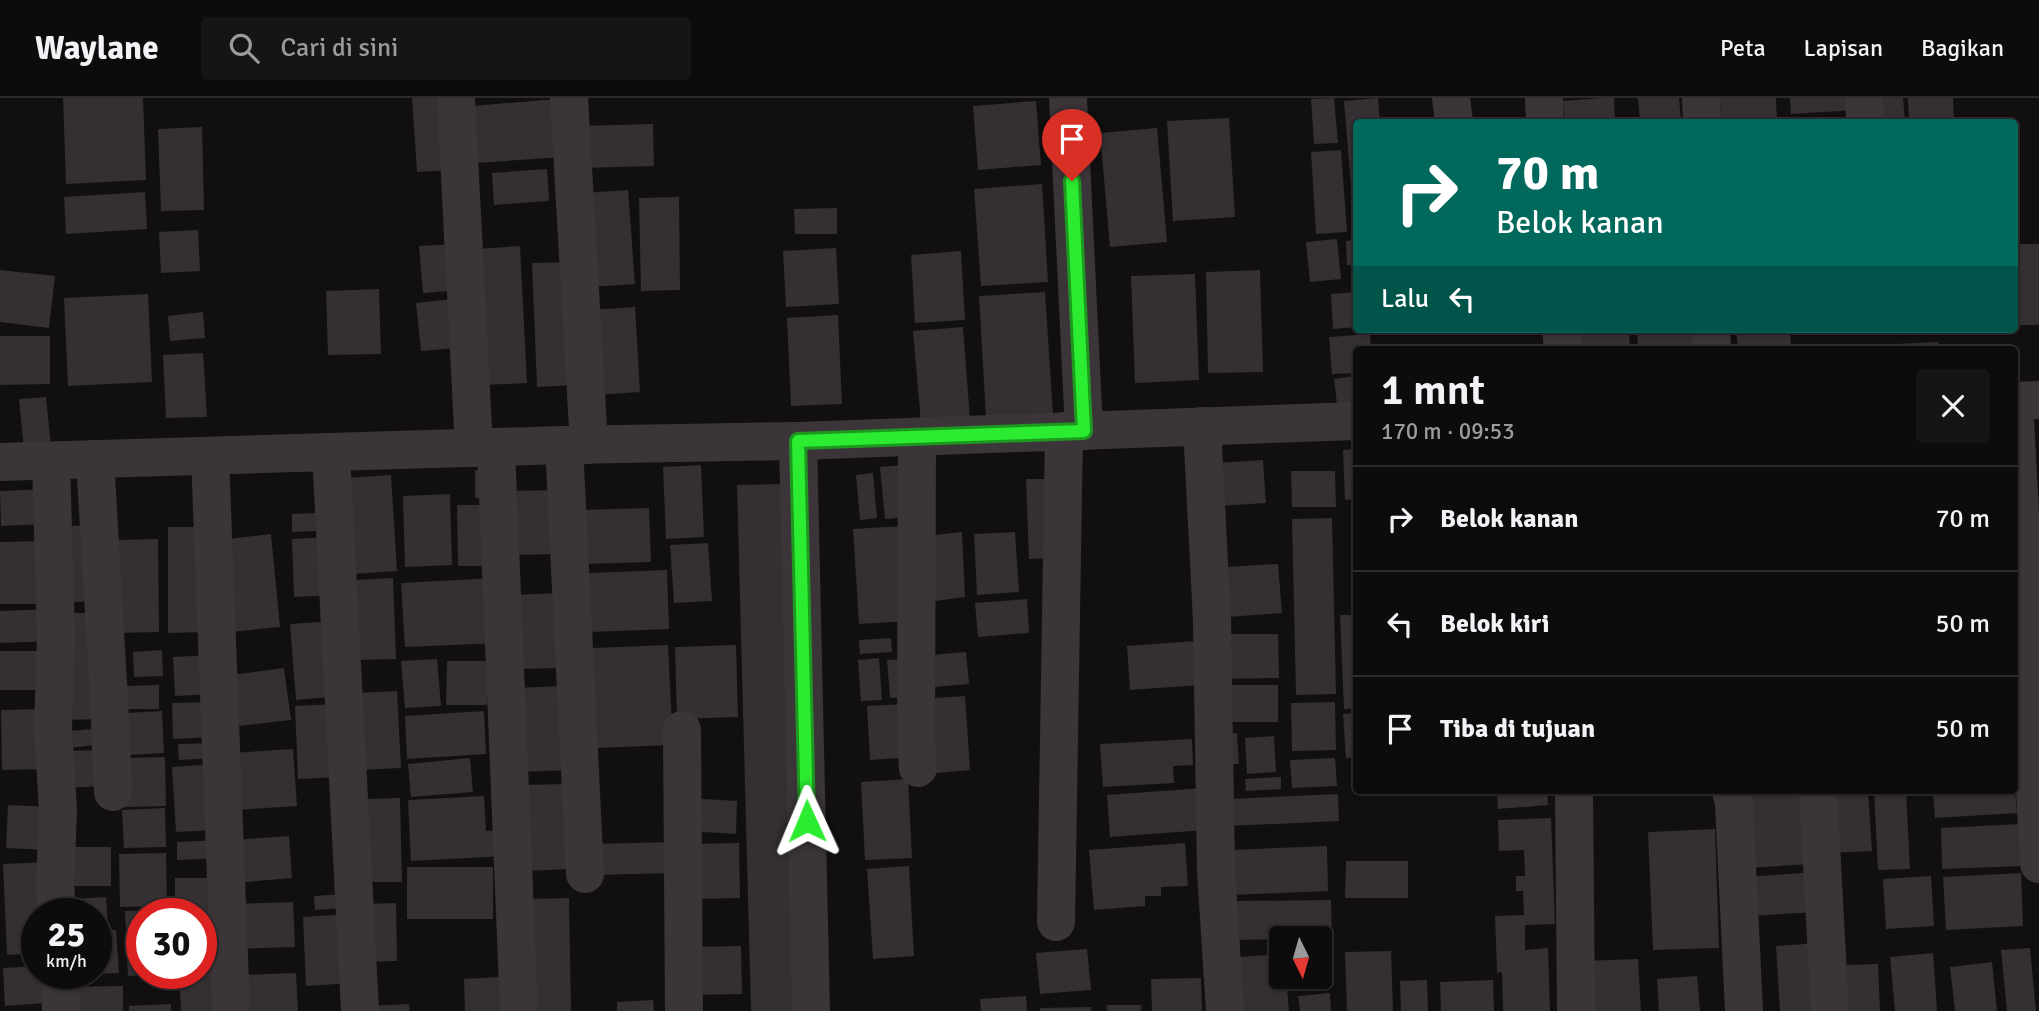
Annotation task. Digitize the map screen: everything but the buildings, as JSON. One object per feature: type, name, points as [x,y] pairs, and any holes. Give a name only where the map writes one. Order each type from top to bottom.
[{"type":"street","points":[[456,98],[485,448],[519,1011]]},
{"type":"street","points":[[569,98],[585,874]]},
{"type":"street","points":[[1056,922],[1074,431],[1068,98]]},
{"type":"street","points":[[1451,98],[1454,119]]},
{"type":"street","points":[[1544,98],[1545,119]]},
{"type":"street","points":[[1701,98],[1702,119]]},
{"type":"street","points":[[1864,98],[1865,119]]},
{"type":"street","points":[[2018,401],[2039,400]]},
{"type":"street","points":[[0,462],[798,441],[1353,421]]},
{"type":"street","points":[[1202,426],[1212,621],[1216,871],[1224,1011]]},
{"type":"street","points":[[917,437],[918,768]]},
{"type":"street","points":[[798,441],[811,1011]]},
{"type":"street","points":[[331,452],[360,1011]]},
{"type":"street","points":[[210,456],[231,1011]]},
{"type":"street","points":[[95,459],[113,792]]},
{"type":"street","points":[[51,461],[56,636],[53,729],[58,810],[56,898]]},
{"type":"street","points":[[2018,475],[2039,864]]},
{"type":"street","points":[[682,730],[684,1011]]},
{"type":"street","points":[[1574,794],[1576,1011]]},
{"type":"street","points":[[1732,794],[1744,1011]]},
{"type":"street","points":[[1818,794],[1830,1011]]},
{"type":"street","points":[[60,989],[61,1011]]},
{"type":"route","points":[[807,821],[798,441],[1084,431],[1072,181]]}]
